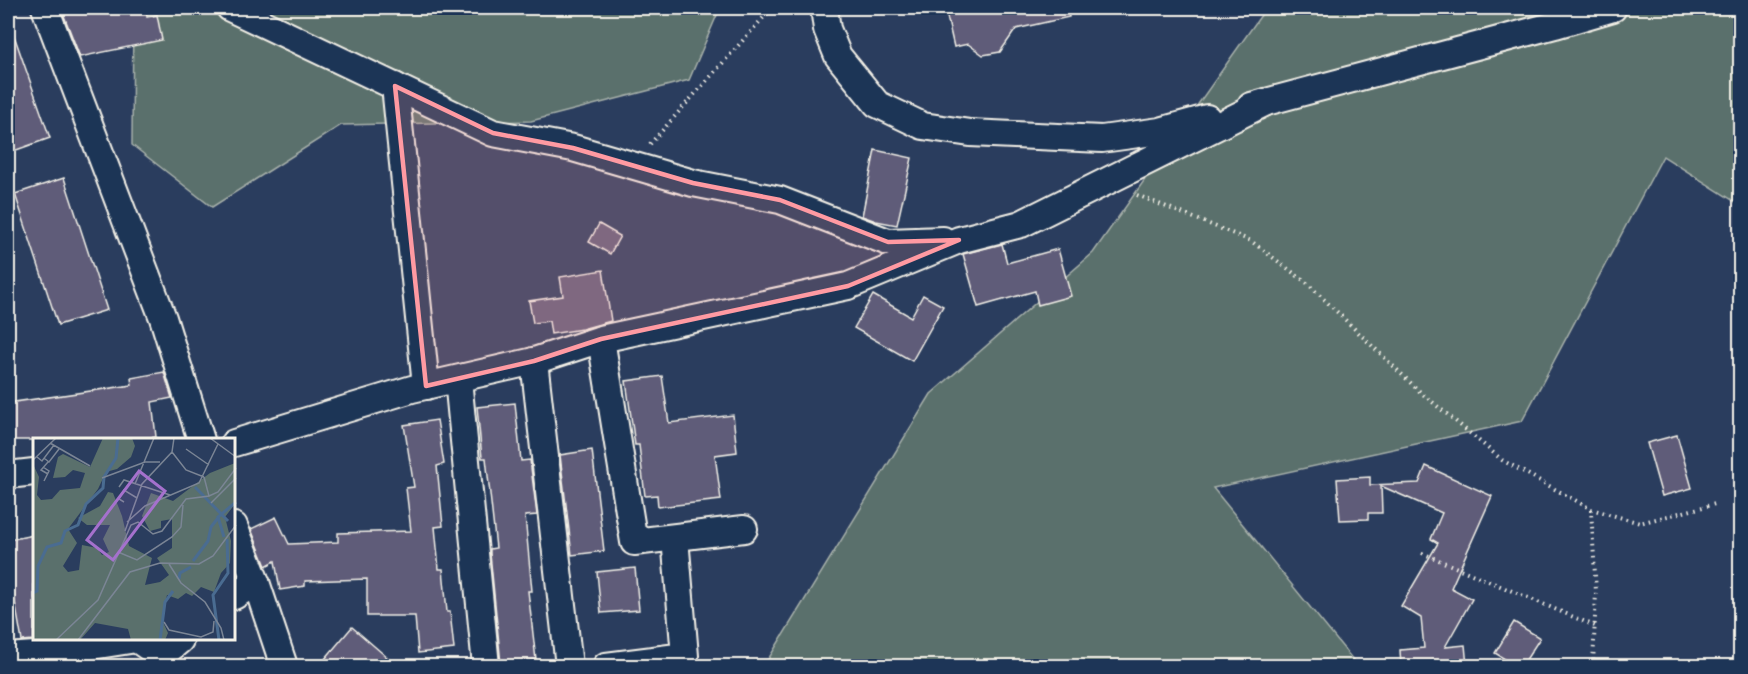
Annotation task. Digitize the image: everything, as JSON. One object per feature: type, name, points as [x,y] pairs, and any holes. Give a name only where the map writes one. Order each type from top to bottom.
[{"type":"street","points":[[45,8],[67,71],[163,318],[200,438]]},
{"type":"street","points":[[230,8],[493,133],[573,148],[693,183],[780,200],[888,242],[959,240]]},
{"type":"street","points":[[824,8],[827,29],[838,56],[877,104],[923,126],[970,133],[1102,139],[1160,131],[1266,102],[1553,16],[1612,8]]},
{"type":"street","points":[[395,86],[426,387]]},
{"type":"street","points":[[236,442],[426,387],[534,361],[601,339],[848,286],[959,240],[1021,224],[1266,102]]},
{"type":"street","points":[[601,339],[634,542],[744,529]]},
{"type":"street","points":[[534,361],[569,666]]},
{"type":"street","points":[[458,379],[486,666]]},
{"type":"street","points":[[8,475],[33,472]]},
{"type":"street","points":[[236,531],[284,666]]},
{"type":"street","points":[[606,666],[685,656],[675,538]]},
{"type":"street","points":[[236,595],[256,582]]},
{"type":"street","points":[[8,657],[35,656],[119,641]]},
{"type":"street","points":[[141,641],[161,656],[178,641]]},
{"type":"path","points":[[632,165],[772,8]]},
{"type":"path","points":[[1105,181],[1251,241],[1307,283],[1418,390],[1502,460],[1591,509],[1640,523],[1715,504]]},
{"type":"path","points":[[1591,509],[1596,591],[1593,666]]},
{"type":"path","points":[[1422,553],[1595,626]]},
{"type":"highlighted area","points":[[395,86],[493,133],[573,148],[693,183],[780,200],[888,242],[959,240],[848,286],[601,339],[534,361],[426,386]]},
{"type":"green space","points":[[133,8],[720,8],[689,80],[531,121],[341,125],[212,207],[132,145]]},
{"type":"green space","points":[[1266,8],[1740,8],[1740,205],[1663,156],[1522,421],[1213,488],[1358,666],[764,666],[931,394],[1093,253]]},
{"type":"building","points":[[61,8],[146,8],[147,17],[157,15],[162,40],[80,57]]},
{"type":"building","points":[[945,8],[1068,8],[1069,17],[1016,29],[1000,52],[983,55],[968,44],[954,47]]},
{"type":"building","points":[[8,27],[11,27],[50,138],[8,153]]},
{"type":"building","points":[[875,150],[912,158],[897,225],[862,216]]},
{"type":"building","points":[[64,178],[107,310],[58,325],[15,194]]},
{"type":"building","points":[[599,224],[620,236],[610,254],[589,242]]},
{"type":"building","points":[[1002,244],[1007,263],[1058,249],[1071,296],[1038,305],[1035,291],[978,307],[963,254]]},
{"type":"building","points":[[603,270],[611,321],[551,334],[549,321],[533,323],[529,301],[563,296],[560,277]]},
{"type":"building","points":[[873,295],[911,317],[923,295],[943,306],[912,361],[854,328]]},
{"type":"building","points":[[164,372],[172,398],[152,402],[156,437],[8,440],[8,403],[132,385],[131,378]]},
{"type":"building","points":[[662,376],[669,423],[733,415],[737,452],[715,455],[721,500],[658,507],[657,495],[645,496],[639,445],[635,445],[626,381]]},
{"type":"building","points":[[515,403],[521,461],[530,460],[537,515],[525,516],[532,591],[528,591],[536,660],[501,664],[490,554],[490,549],[496,548],[486,458],[482,458],[477,407]]},
{"type":"building","points":[[437,420],[444,464],[437,466],[443,526],[435,527],[439,569],[443,569],[447,612],[450,612],[454,649],[418,653],[415,616],[367,616],[367,579],[305,581],[305,586],[280,590],[275,561],[266,566],[251,529],[276,517],[289,544],[338,542],[338,533],[411,531],[406,488],[414,487],[404,425]]},
{"type":"building","points":[[1677,435],[1692,488],[1662,496],[1647,443]]},
{"type":"building","points":[[592,450],[604,551],[572,555],[560,455]]},
{"type":"building","points":[[1426,466],[1492,496],[1451,588],[1472,599],[1445,647],[1465,645],[1467,666],[1401,666],[1400,650],[1424,648],[1421,618],[1401,606],[1438,543],[1431,539],[1442,513],[1381,486],[1382,513],[1368,513],[1368,519],[1340,520],[1337,479],[1370,477],[1370,485],[1419,483]]},
{"type":"building","points":[[33,535],[33,640],[22,641],[10,574],[8,575],[8,540]]},
{"type":"building","points":[[635,568],[639,610],[601,613],[597,572]]},
{"type":"building","points":[[1514,622],[1540,638],[1522,666],[1516,666],[1495,653]]},
{"type":"building","points":[[352,627],[389,659],[398,666],[319,666]]}]
